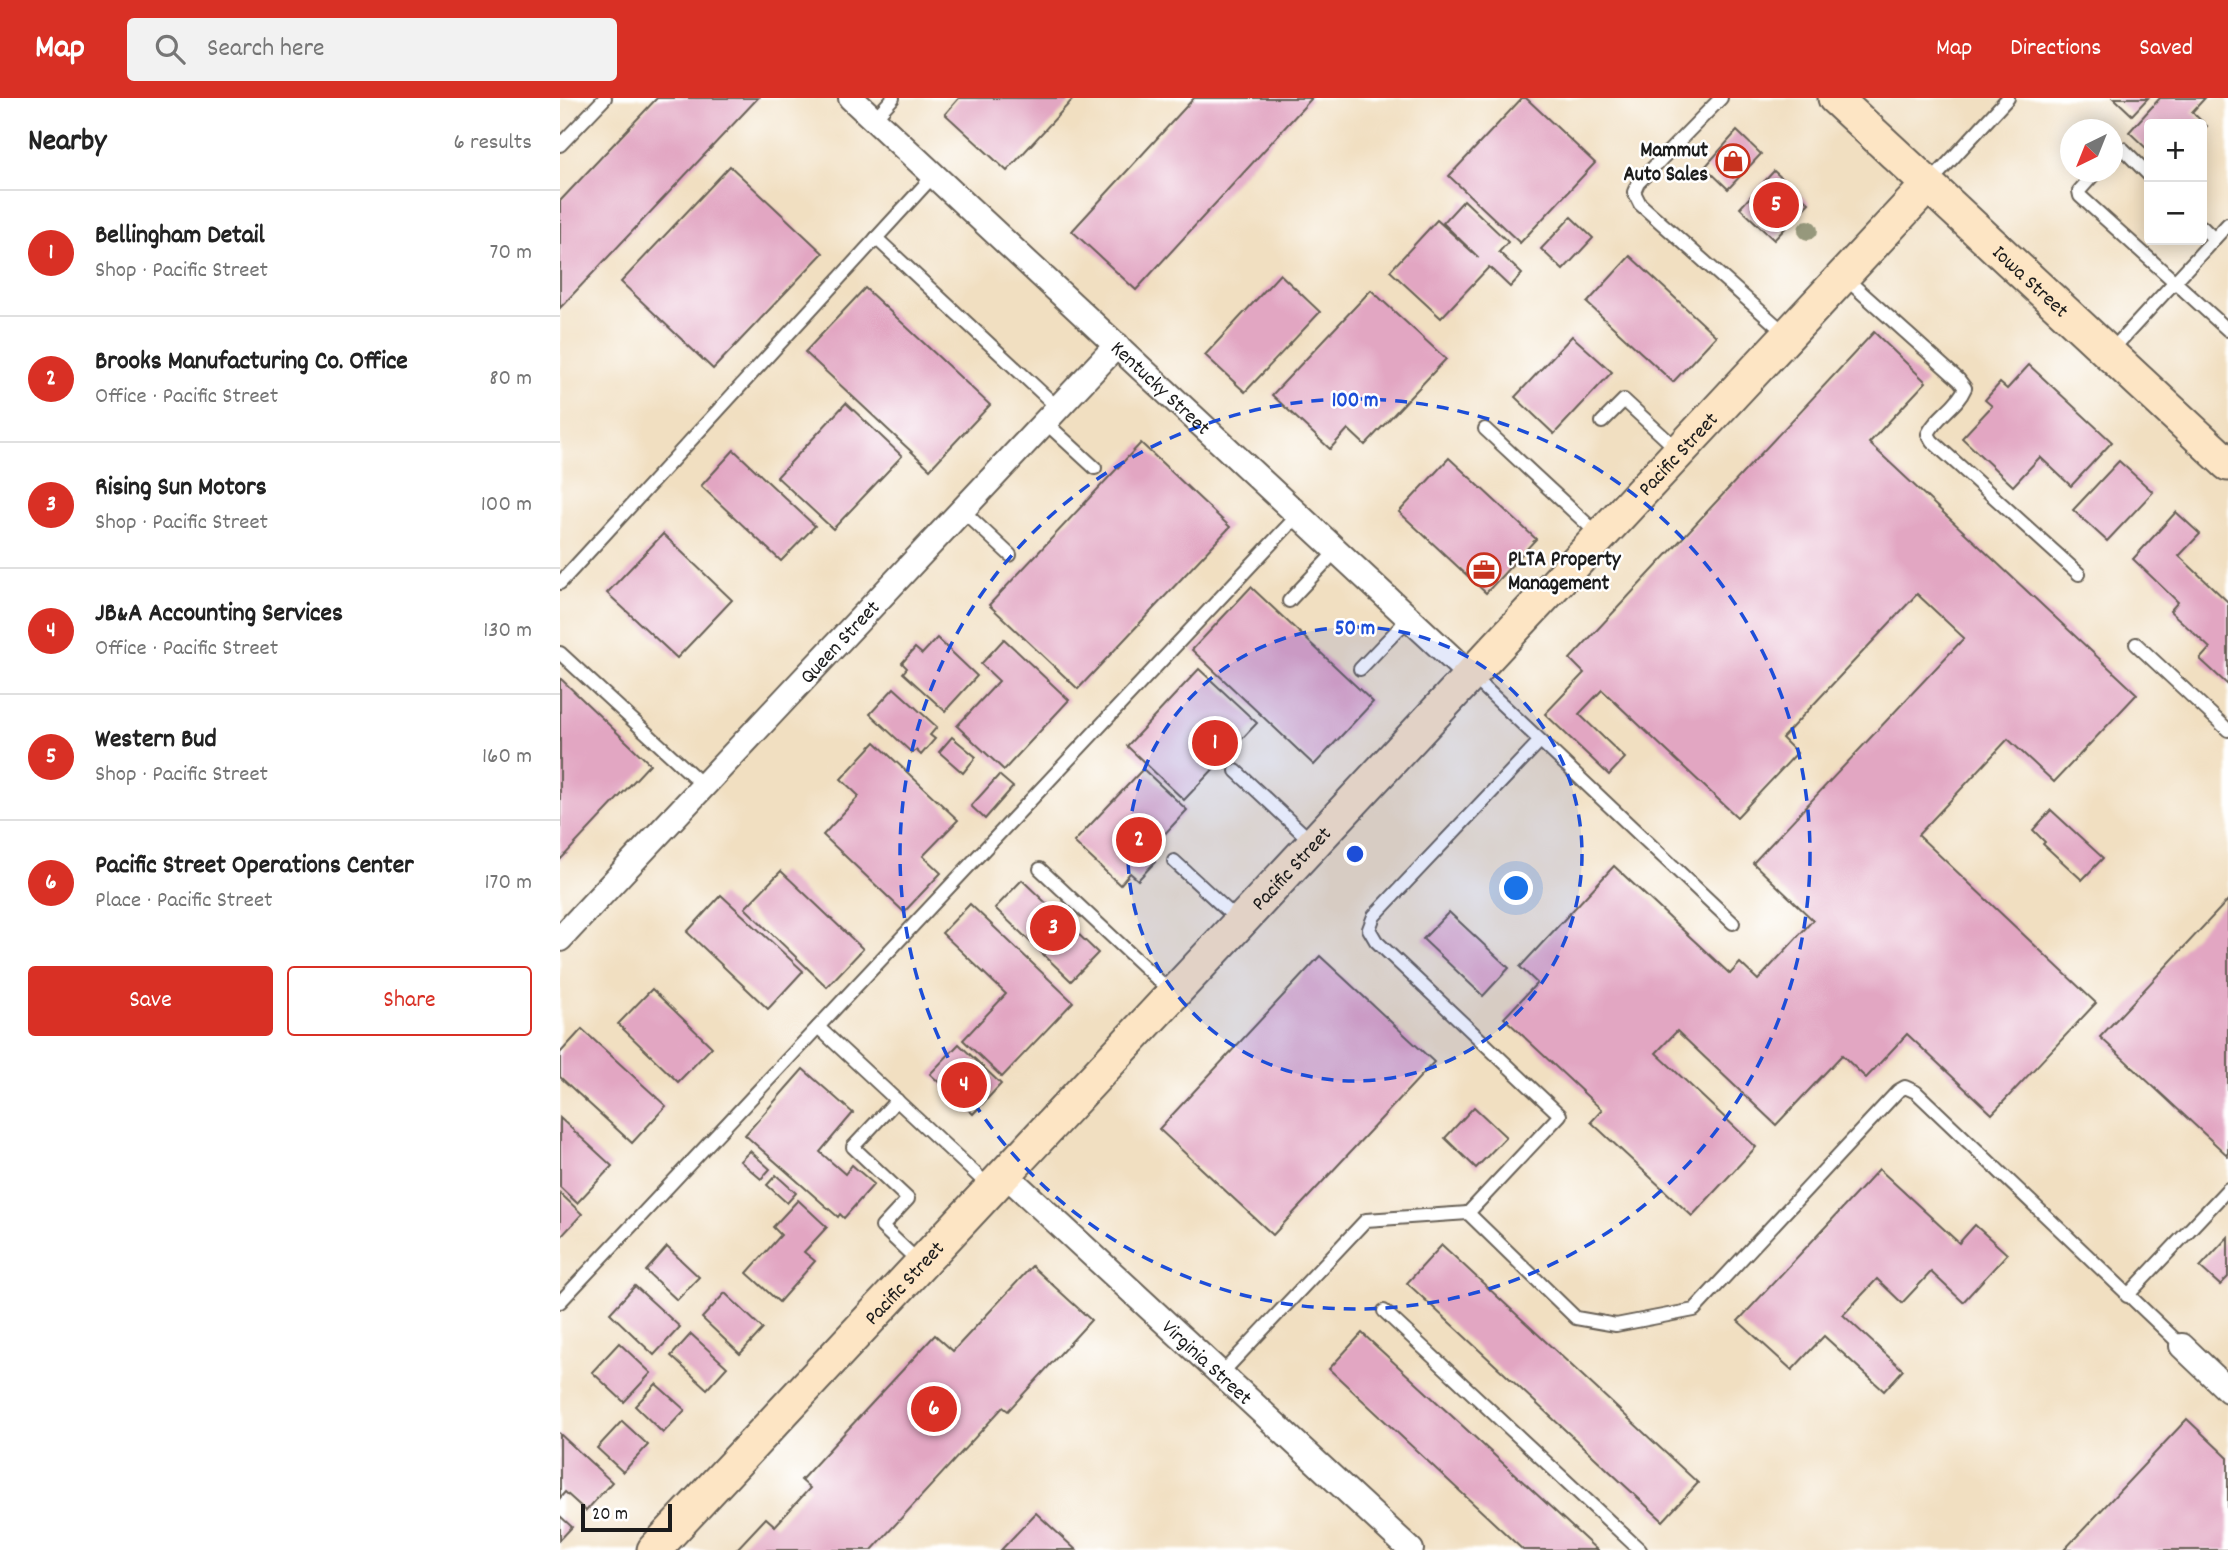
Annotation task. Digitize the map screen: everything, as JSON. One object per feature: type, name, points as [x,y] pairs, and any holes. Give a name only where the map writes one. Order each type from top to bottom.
[{"type":"street","name":"Kentucky Street","points":[[851,98],[1470,675]]},
{"type":"street","name":"Iowa Street","points":[[1835,98],[2228,464]]},
{"type":"street","name":"Pacific Street","points":[[654,1550],[1928,185]]},
{"type":"street","name":"Queen Street","points":[[560,939],[1116,345]]},
{"type":"street","name":"Virginia Street","points":[[998,1181],[1221,1374],[1406,1549]]},
{"type":"street","points":[[2182,1346],[2228,1390]]},
{"type":"lane","points":[[560,145],[604,98]]},
{"type":"lane","points":[[874,119],[893,98]]},
{"type":"lane","points":[[1721,98],[1638,183],[1634,192],[1640,204],[1788,335]]},
{"type":"lane","points":[[1928,185],[2008,98]]},
{"type":"lane","points":[[2123,149],[2144,170]]},
{"type":"lane","points":[[560,583],[934,175]]},
{"type":"lane","points":[[2087,182],[2079,191],[2080,196],[2228,330]]},
{"type":"lane","points":[[2109,353],[2228,224]]},
{"type":"lane","points":[[2207,231],[2214,239]]},
{"type":"lane","points":[[876,238],[1051,415],[1095,468]]},
{"type":"lane","points":[[1843,276],[1965,388],[1962,396],[1927,434],[2079,574]]},
{"type":"lane","points":[[1602,422],[1624,400],[1679,451]]},
{"type":"lane","points":[[1486,429],[1600,536]]},
{"type":"lane","points":[[962,510],[1010,555]]},
{"type":"lane","points":[[560,1302],[1298,515]]},
{"type":"lane","points":[[1289,601],[1336,551]]},
{"type":"lane","points":[[1360,669],[1409,618]]},
{"type":"lane","points":[[2136,644],[2228,730]]},
{"type":"lane","points":[[560,653],[704,786]]},
{"type":"lane","points":[[1470,675],[1733,923]]},
{"type":"lane","points":[[1221,1374],[1366,1220],[1468,1213],[1560,1115],[1376,941],[1369,929],[1374,916],[1540,741]]},
{"type":"lane","points":[[1236,771],[1313,843]]},
{"type":"lane","points":[[1174,861],[1240,922]]},
{"type":"lane","points":[[1040,869],[1173,994]]},
{"type":"lane","points":[[818,1027],[897,1100],[998,1181]]},
{"type":"lane","points":[[1468,1213],[1576,1318],[1616,1325],[1694,1310],[1898,1091],[1905,1087],[1916,1092],[2182,1346]]},
{"type":"lane","points":[[897,1100],[853,1147],[908,1199],[882,1227],[921,1264]]},
{"type":"lane","points":[[2127,1296],[2228,1189]]},
{"type":"lane","points":[[1384,1311],[1640,1550]]},
{"type":"building","points":[[657,98],[758,98],[560,308],[560,201]]},
{"type":"building","points":[[959,98],[1074,98],[1007,171],[945,114]]},
{"type":"building","points":[[1194,98],[1312,98],[1136,290],[1072,231]]},
{"type":"building","points":[[1522,98],[1526,98],[1595,163],[1520,243],[1449,176]]},
{"type":"building","points":[[2114,98],[2148,98],[2132,115]]},
{"type":"building","points":[[2160,98],[2205,98],[2192,112],[2200,119],[2144,119],[2144,146],[2129,132]]},
{"type":"building","points":[[1737,131],[1761,154],[1728,189],[1705,167]]},
{"type":"building","points":[[730,166],[823,253],[713,369],[621,282]]},
{"type":"building","points":[[1774,171],[1809,203],[1774,240],[1740,208]]},
{"type":"building","points":[[1464,200],[1508,242],[1499,252],[1522,274],[1510,287],[1489,267],[1441,318],[1390,271],[1437,220],[1479,258],[1443,223]]},
{"type":"building","points":[[1571,217],[1593,238],[1563,270],[1541,249]]},
{"type":"building","points":[[1630,256],[1716,336],[1673,382],[1587,303]]},
{"type":"building","points":[[1280,274],[1320,312],[1245,392],[1205,355]]},
{"type":"building","points":[[865,288],[990,405],[930,469],[805,352]]},
{"type":"building","points":[[1371,290],[1446,359],[1365,445],[1348,429],[1330,449],[1272,395]]},
{"type":"building","points":[[1874,332],[1926,382],[1869,443],[2137,694],[2054,782],[2008,739],[1918,835],[2096,1003],[1992,1114],[1907,1034],[1866,1078],[1842,1055],[1776,1125],[1677,1031],[1656,1053],[1756,1147],[1692,1216],[1591,1122],[1602,1110],[1504,1018],[1537,983],[1520,967],[1614,866],[1730,974],[1740,963],[1758,980],[1813,920],[1753,863],[1964,638],[1917,594],[1782,738],[1797,753],[1737,817],[1602,690],[1579,714],[1625,758],[1609,775],[1545,714],[1584,673],[1570,659]]},
{"type":"building","points":[[1572,336],[1612,372],[1554,434],[1515,397]]},
{"type":"building","points":[[2029,365],[2112,442],[2071,486],[2040,457],[2013,486],[1962,438],[1992,406],[1985,400],[2000,383],[2007,389]]},
{"type":"building","points":[[846,403],[902,456],[833,529],[777,477]]},
{"type":"building","points":[[1141,443],[1230,527],[1078,689],[989,605]]},
{"type":"building","points":[[734,450],[815,526],[781,561],[701,486]]},
{"type":"building","points":[[1449,458],[1536,539],[1486,593],[1399,512]]},
{"type":"building","points":[[2119,461],[2153,492],[2107,541],[2073,510]]},
{"type":"building","points":[[2176,512],[2200,534],[2179,556],[2228,602],[2228,685],[2200,659],[2210,648],[2170,611],[2178,602],[2133,559]]},
{"type":"building","points":[[663,534],[732,600],[677,658],[607,593]]},
{"type":"building","points":[[1251,587],[1373,702],[1314,765],[1192,650]]},
{"type":"building","points":[[937,638],[977,676],[945,711],[903,673],[907,668],[902,663],[915,648],[922,654]]},
{"type":"building","points":[[1004,639],[1069,700],[1004,770],[957,726],[999,681],[981,664]]},
{"type":"building","points":[[1199,669],[1257,723],[1184,800],[1127,746]]},
{"type":"building","points":[[560,678],[650,764],[560,860]]},
{"type":"building","points":[[894,688],[937,727],[930,735],[935,739],[921,755],[916,750],[912,753],[870,714]]},
{"type":"building","points":[[952,737],[976,757],[963,773],[939,752]]},
{"type":"building","points":[[875,742],[958,820],[923,856],[941,873],[904,912],[823,835],[859,796],[841,779]]},
{"type":"building","points":[[1143,769],[1187,810],[1146,854],[1155,862],[1138,880],[1130,873],[1120,885],[1074,842]]},
{"type":"building","points":[[999,775],[1013,787],[985,819],[971,806]]},
{"type":"building","points":[[2051,810],[2103,858],[2082,880],[2043,844],[2045,842],[2033,830]]},
{"type":"building","points":[[781,871],[863,949],[827,987],[745,908]]},
{"type":"building","points":[[1022,880],[1098,953],[1071,981],[995,908]]},
{"type":"building","points":[[721,895],[803,971],[768,1009],[687,932]]},
{"type":"building","points":[[2228,900],[2228,1156],[2100,1037]]},
{"type":"building","points":[[970,904],[1073,1002],[1002,1077],[963,1040],[1006,994],[942,933]]},
{"type":"building","points":[[1449,912],[1509,968],[1483,996],[1423,939]]},
{"type":"building","points":[[1320,956],[1434,1062],[1273,1235],[1159,1129]]},
{"type":"building","points":[[652,989],[712,1047],[678,1082],[618,1024]]},
{"type":"building","points":[[582,1029],[666,1106],[632,1143],[560,1077],[560,1053]]},
{"type":"building","points":[[959,1044],[1001,1084],[973,1114],[930,1074]]},
{"type":"building","points":[[803,1069],[853,1113],[820,1152],[845,1174],[852,1165],[874,1184],[844,1218],[840,1214],[838,1217],[745,1135]]},
{"type":"building","points":[[1474,1107],[1506,1137],[1476,1168],[1445,1138]]},
{"type":"building","points":[[560,1118],[612,1166],[577,1203],[560,1187]]},
{"type":"building","points":[[750,1151],[770,1169],[761,1179],[740,1161]]},
{"type":"building","points":[[1879,1169],[1959,1243],[1975,1225],[2007,1254],[1963,1302],[1931,1272],[1902,1303],[1877,1279],[1843,1315],[1903,1370],[1884,1391],[1824,1336],[1792,1370],[1738,1321]]},
{"type":"building","points":[[776,1175],[796,1193],[787,1203],[767,1185]]},
{"type":"building","points":[[560,1193],[582,1214],[560,1238]]},
{"type":"building","points":[[798,1200],[827,1227],[804,1252],[815,1261],[779,1302],[747,1273],[781,1235],[773,1227]]},
{"type":"building","points":[[2228,1237],[2228,1277],[2220,1285],[2200,1267]]},
{"type":"building","points":[[1442,1245],[1698,1483],[1663,1521],[1407,1283]]},
{"type":"building","points":[[667,1247],[699,1277],[677,1300],[646,1271]]},
{"type":"building","points":[[1032,1266],[1091,1320],[1008,1411],[1003,1407],[872,1550],[736,1550],[766,1518],[775,1526],[810,1488],[801,1480],[935,1335],[953,1351]]},
{"type":"building","points":[[635,1286],[680,1327],[654,1355],[610,1313]]},
{"type":"building","points":[[725,1293],[763,1329],[740,1354],[702,1318]]},
{"type":"building","points":[[1362,1333],[1597,1550],[1523,1550],[1329,1369]]},
{"type":"building","points":[[691,1334],[727,1367],[707,1389],[671,1356]]},
{"type":"building","points":[[619,1343],[651,1373],[624,1402],[592,1372]]},
{"type":"building","points":[[656,1384],[685,1410],[663,1433],[635,1406]]},
{"type":"building","points":[[2187,1419],[2228,1458],[2228,1550],[2064,1550]]},
{"type":"building","points":[[622,1421],[648,1445],[623,1472],[597,1448]]},
{"type":"building","points":[[560,1434],[612,1482],[586,1511],[565,1492],[560,1498]]},
{"type":"building","points":[[1036,1513],[1076,1550],[1001,1550]]},
{"type":"building","points":[[560,1516],[572,1527],[560,1540]]},
{"type":"place","name":"Mammut Auto Sales","points":[[1733,161]]},
{"type":"place","name":"Western Bud","points":[[1776,205]]},
{"type":"place","name":"PLTA Property Management","points":[[1484,570]]},
{"type":"place","name":"Bellingham Detail","points":[[1215,743]]},
{"type":"place","name":"Brooks Manufacturing Co. Office","points":[[1139,840]]},
{"type":"place","name":"Rising Sun Motors","points":[[1053,928]]},
{"type":"place","name":"JB&A Accounting Services","points":[[964,1085]]},
{"type":"place","name":"Pacific Street Operations Center","points":[[934,1409]]}]
